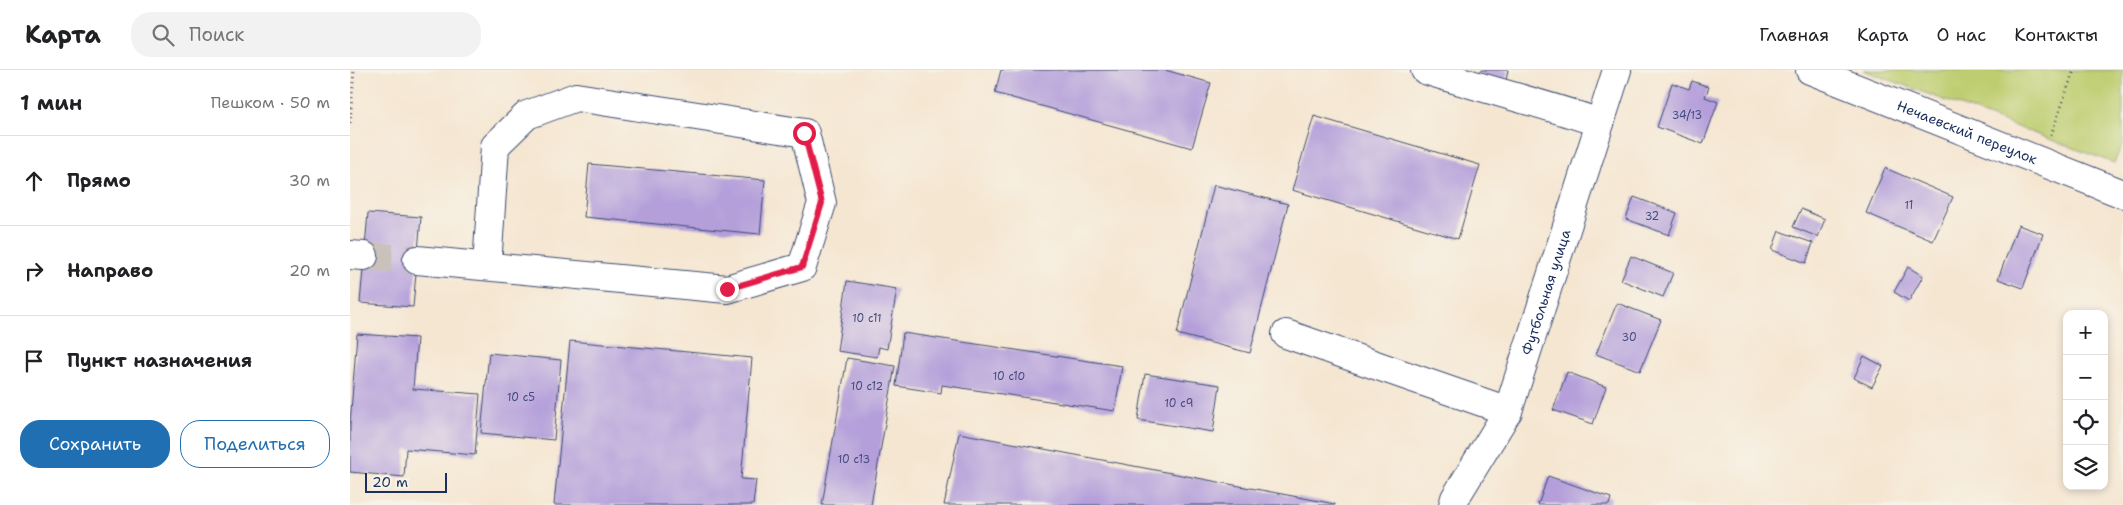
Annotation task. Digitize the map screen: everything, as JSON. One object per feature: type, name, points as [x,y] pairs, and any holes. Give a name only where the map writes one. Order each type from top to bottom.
[{"type":"street","points":[[1425,70],[1468,84],[1550,106],[1600,124]]},
{"type":"street","name":"Футбольная улица","points":[[1453,505],[1455,498],[1508,411],[1617,70]]},
{"type":"street","name":"Нечаевский переулок","points":[[1810,70],[2123,194]]},
{"type":"street","points":[[417,260],[727,289],[802,267],[822,203],[804,133],[576,97],[527,115],[495,146],[487,266]]},
{"type":"street","points":[[1286,334],[1508,411]]},
{"type":"path","points":[[350,123],[354,70]]},
{"type":"path","points":[[2041,162],[2074,70]]},
{"type":"green space","points":[[1863,70],[2123,70],[2123,143],[2114,163]]},
{"type":"building","points":[[1001,70],[1165,70],[1211,83],[1192,148],[995,93]]},
{"type":"building","points":[[1481,70],[1508,70],[1505,86],[1479,80]]},
{"type":"building","points":[[1692,81],[1709,87],[1705,97],[1718,102],[1703,144],[1657,127],[1672,83],[1689,89]]},
{"type":"building","points":[[1314,116],[1480,165],[1458,239],[1292,190]]},
{"type":"building","points":[[589,164],[765,180],[760,234],[584,217]]},
{"type":"building","points":[[1885,168],[1953,197],[1933,241],[1866,213]]},
{"type":"building","points":[[1214,185],[1288,204],[1250,353],[1177,334]]},
{"type":"building","points":[[1634,197],[1677,213],[1669,235],[1626,219]]},
{"type":"building","points":[[1801,209],[1825,219],[1818,237],[1793,227]]},
{"type":"building","points":[[368,213],[421,217],[413,307],[360,303]]},
{"type":"building","points":[[2018,225],[2043,234],[2023,288],[1998,279]]},
{"type":"building","points":[[1779,231],[1813,243],[1806,263],[1772,250]]},
{"type":"building","points":[[1631,256],[1673,273],[1663,297],[1621,280]]},
{"type":"building","points":[[1908,267],[1923,276],[1909,301],[1894,292]]},
{"type":"building","points":[[847,281],[897,289],[887,349],[879,347],[877,357],[837,351]]},
{"type":"building","points":[[1617,303],[1661,320],[1640,371],[1596,354]]},
{"type":"building","points":[[903,333],[1122,366],[1115,411],[942,385],[941,393],[896,386]]},
{"type":"building","points":[[357,334],[417,338],[413,389],[480,394],[475,455],[406,449],[404,477],[350,472],[350,424]]},
{"type":"building","points":[[570,341],[752,358],[741,479],[756,480],[753,505],[554,505]]},
{"type":"building","points":[[489,353],[561,360],[554,440],[481,433]]},
{"type":"building","points":[[1864,356],[1883,366],[1872,387],[1854,378]]},
{"type":"building","points":[[847,358],[895,366],[871,505],[822,505]]},
{"type":"building","points":[[1567,372],[1606,387],[1593,424],[1553,410]]},
{"type":"building","points":[[1145,374],[1220,385],[1213,432],[1138,420]]},
{"type":"building","points":[[959,433],[1335,504],[1335,505],[944,505]]},
{"type":"building","points":[[1548,476],[1611,498],[1609,505],[1538,505]]},
{"type":"tunnel","points":[[364,256],[417,260]]},
{"type":"route","points":[[727,289],[802,267],[822,203],[804,133]]}]
